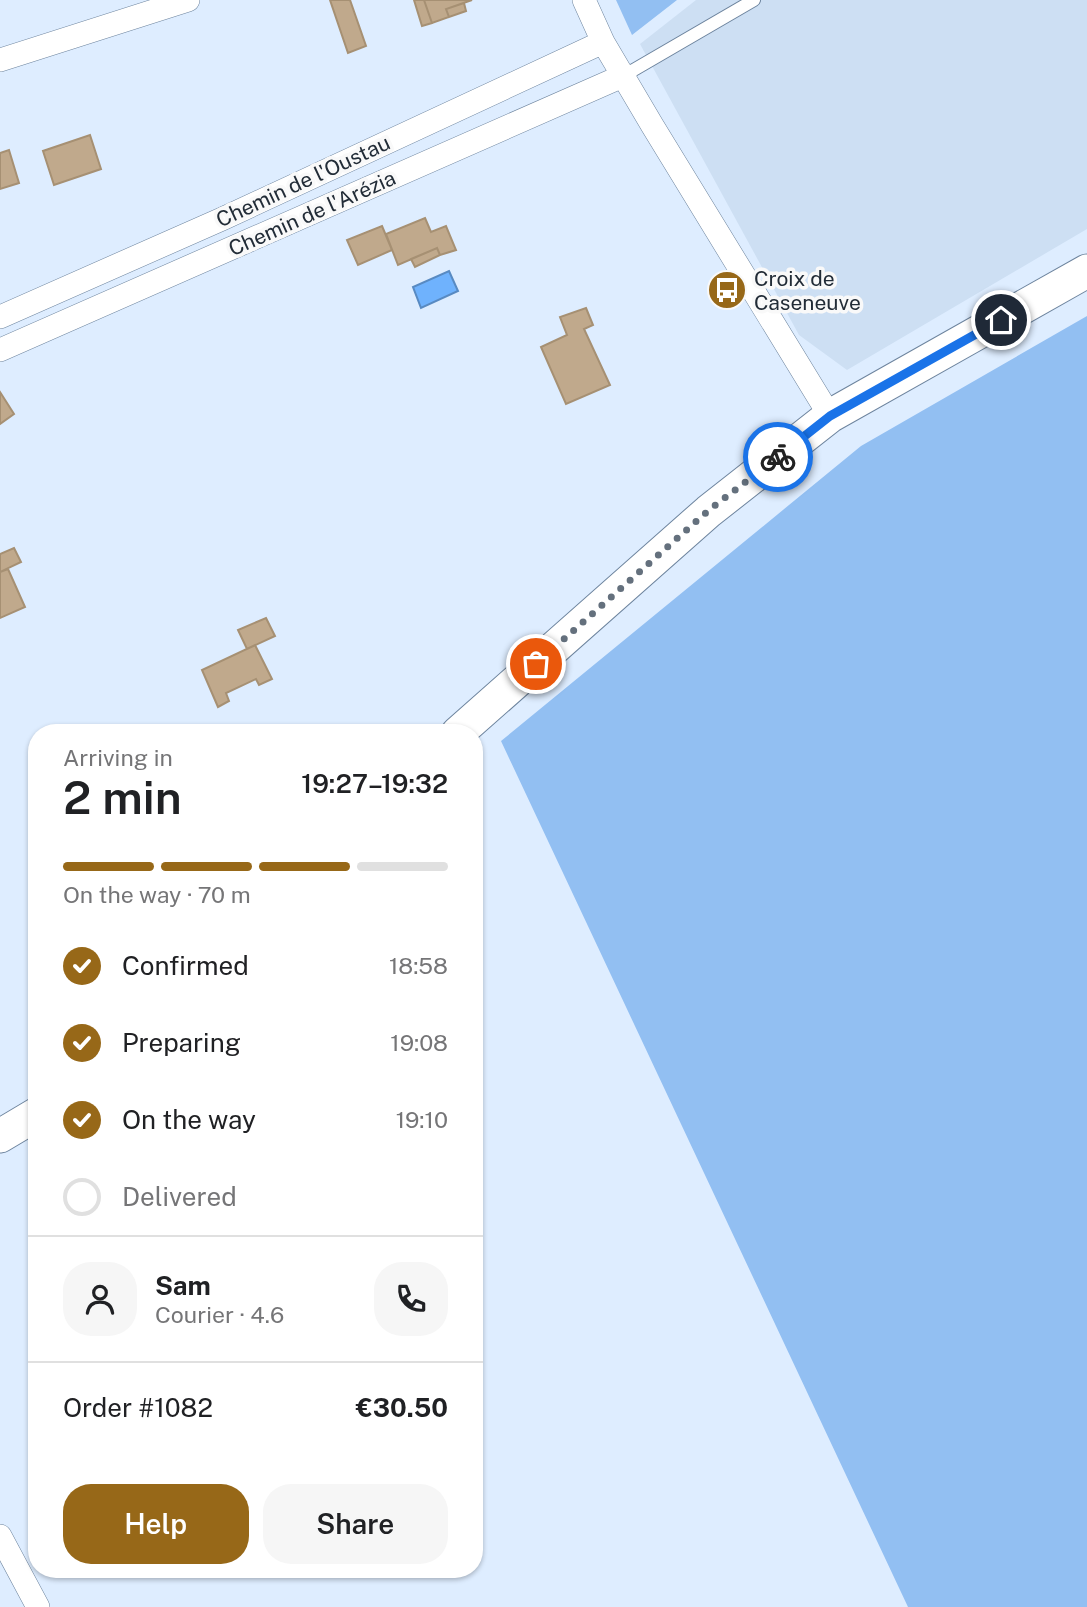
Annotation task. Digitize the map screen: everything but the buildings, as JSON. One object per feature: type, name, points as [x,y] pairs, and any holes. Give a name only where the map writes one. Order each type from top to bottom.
[{"type":"street","points":[[0,60],[188,0]]},
{"type":"street","points":[[584,0],[603,42],[625,75],[652,125],[830,416]]},
{"type":"street","name":"Chemin de l'Oustau","points":[[0,317],[222,219],[603,42]]},
{"type":"street","name":"Chemin de l'Arézia","points":[[0,350],[625,75]]},
{"type":"street","points":[[468,724],[709,510],[830,416],[1087,271]]},
{"type":"street","points":[[0,1136],[28,1119]]},
{"type":"street","points":[[0,1536],[37,1607]]},
{"type":"lane","points":[[625,75],[754,0]]},
{"type":"shaded area","points":[[616,0],[677,0],[632,35]]},
{"type":"shaded area","points":[[696,0],[1087,0],[1087,229],[847,370],[799,335],[640,44]]},
{"type":"shaded area","points":[[449,271],[458,291],[421,308],[413,287]]},
{"type":"shaded area","points":[[1087,316],[1087,1607],[908,1607],[501,741],[861,446]]},
{"type":"way so far","points":[[536,664],[709,510],[778,457]]},
{"type":"place","name":"Croix de Caseneuve","points":[[727,290]]},
{"type":"route","points":[[778,457],[830,416],[1001,320]]}]
